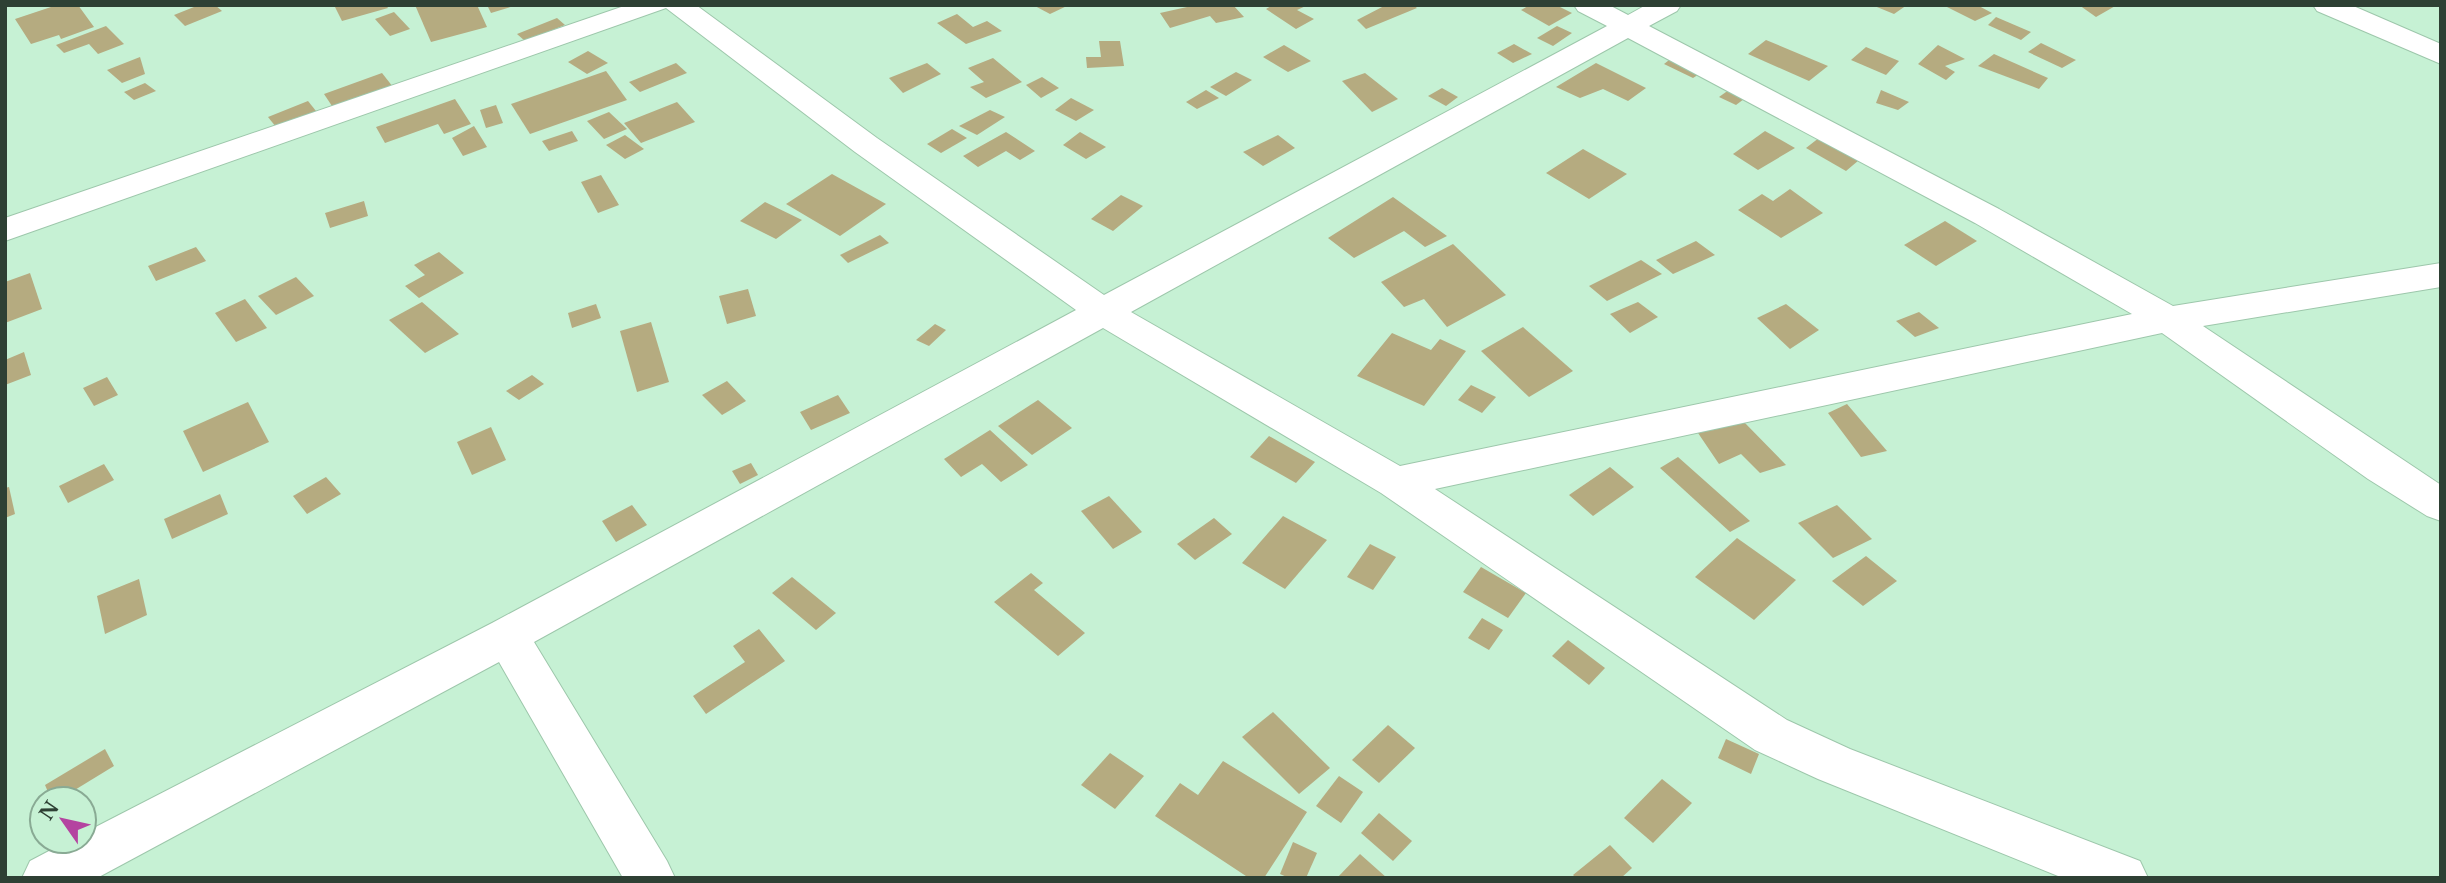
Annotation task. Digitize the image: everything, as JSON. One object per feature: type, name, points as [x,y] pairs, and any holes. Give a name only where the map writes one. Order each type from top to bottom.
[{"type":"street","points":[[5,230],[655,5]]},
{"type":"street","points":[[678,5],[866,145],[1103,312],[1395,482],[1771,735],[1834,764],[2123,878]]},
{"type":"street","points":[[1588,5],[1975,209],[2168,320],[2382,468],[2441,505]]},
{"type":"street","points":[[47,878],[507,636],[1667,5]]},
{"type":"street","points":[[2327,5],[2441,55]]},
{"type":"street","points":[[1395,482],[2168,320],[2441,275]]},
{"type":"street","points":[[507,636],[650,878]]},
{"type":"building","points":[[57,5],[78,5],[94,27],[61,39],[59,35],[31,44],[15,19]]},
{"type":"building","points":[[199,5],[215,5],[222,11],[185,26],[174,15]]},
{"type":"building","points":[[334,5],[386,5],[388,8],[342,21]]},
{"type":"building","points":[[415,5],[477,5],[487,27],[431,42]]},
{"type":"building","points":[[487,5],[514,5],[514,6],[491,13]]},
{"type":"building","points":[[1033,5],[1069,5],[1050,14]]},
{"type":"building","points":[[1196,5],[1233,5],[1244,17],[1216,23],[1210,16],[1170,28],[1160,13]]},
{"type":"building","points":[[1273,5],[1308,5],[1297,10],[1314,19],[1296,29],[1266,9]]},
{"type":"building","points":[[1386,5],[1413,5],[1417,8],[1366,29],[1357,20]]},
{"type":"building","points":[[1530,5],[1556,5],[1572,13],[1549,26],[1521,10]]},
{"type":"building","points":[[1872,5],[1907,5],[1894,14]]},
{"type":"building","points":[[1943,5],[1977,5],[1992,13],[1975,21]]},
{"type":"building","points":[[2079,5],[2117,5],[2096,17]]},
{"type":"building","points":[[394,12],[410,29],[390,36],[375,19]]},
{"type":"building","points":[[957,14],[973,27],[987,21],[1002,31],[966,44],[937,23]]},
{"type":"building","points":[[1996,17],[2031,32],[2021,40],[1988,25]]},
{"type":"building","points":[[557,18],[565,25],[525,41],[517,34]]},
{"type":"building","points":[[106,26],[124,44],[98,54],[89,44],[64,53],[56,45]]},
{"type":"building","points":[[1557,26],[1572,33],[1553,46],[1537,38]]},
{"type":"building","points":[[1766,40],[1828,66],[1809,81],[1748,54]]},
{"type":"building","points":[[1099,41],[1120,41],[1124,66],[1087,68],[1086,57],[1101,57]]},
{"type":"building","points":[[2041,43],[2076,60],[2062,68],[2028,52]]},
{"type":"building","points":[[1514,44],[1532,54],[1513,63],[1497,53]]},
{"type":"building","points":[[1284,45],[1311,61],[1288,72],[1263,57]]},
{"type":"building","points":[[1938,45],[1965,59],[1945,66],[1955,72],[1946,80],[1918,64]]},
{"type":"building","points":[[1866,47],[1899,61],[1886,75],[1851,60]]},
{"type":"building","points":[[588,51],[608,63],[587,74],[568,62]]},
{"type":"building","points":[[1994,54],[2048,78],[2039,89],[1978,66]]},
{"type":"building","points":[[140,57],[145,74],[122,83],[107,70]]},
{"type":"building","points":[[1673,57],[1704,71],[1693,78],[1664,64]]},
{"type":"building","points":[[993,58],[1022,82],[986,98],[970,87],[984,82],[968,68]]},
{"type":"building","points":[[676,63],[687,73],[640,92],[629,82]]},
{"type":"building","points":[[927,63],[941,74],[903,93],[889,78]]},
{"type":"building","points":[[1596,63],[1646,88],[1628,101],[1603,89],[1580,98],[1556,87]]},
{"type":"building","points":[[606,71],[627,100],[530,134],[511,104]]},
{"type":"building","points":[[1236,72],[1252,80],[1226,96],[1210,87]]},
{"type":"building","points":[[382,73],[393,87],[334,109],[324,94]]},
{"type":"building","points":[[1365,73],[1398,99],[1372,112],[1342,81]]},
{"type":"building","points":[[1042,77],[1059,88],[1041,98],[1026,85]]},
{"type":"building","points":[[145,83],[156,91],[134,100],[124,92]]},
{"type":"building","points":[[1733,87],[1748,96],[1736,105],[1719,97]]},
{"type":"building","points":[[1442,88],[1458,97],[1446,106],[1428,96]]},
{"type":"building","points":[[1206,90],[1219,98],[1197,109],[1186,102]]},
{"type":"building","points":[[1881,90],[1909,102],[1898,110],[1876,103]]},
{"type":"building","points":[[1071,98],[1094,110],[1076,121],[1055,110]]},
{"type":"building","points":[[455,99],[471,124],[444,134],[438,124],[385,143],[376,127]]},
{"type":"building","points":[[308,101],[316,111],[276,127],[268,117]]},
{"type":"building","points":[[677,102],[695,122],[641,143],[624,123]]},
{"type":"building","points":[[496,105],[503,123],[486,128],[480,110]]},
{"type":"building","points":[[990,110],[1005,117],[977,135],[959,126]]},
{"type":"building","points":[[609,112],[627,129],[604,139],[587,121]]},
{"type":"building","points":[[474,126],[487,147],[463,156],[452,138]]},
{"type":"building","points":[[952,129],[967,138],[941,153],[927,144]]},
{"type":"building","points":[[572,131],[578,141],[549,151],[542,141]]},
{"type":"building","points":[[1765,131],[1795,148],[1758,170],[1733,154]]},
{"type":"building","points":[[1006,132],[1035,151],[1020,160],[1006,151],[978,167],[963,156]]},
{"type":"building","points":[[1080,132],[1106,147],[1086,159],[1063,145]]},
{"type":"building","points":[[1824,134],[1865,155],[1846,171],[1806,148]]},
{"type":"building","points":[[625,135],[644,149],[625,159],[606,145]]},
{"type":"building","points":[[1278,135],[1295,148],[1263,166],[1243,152]]},
{"type":"building","points":[[1583,149],[1627,174],[1589,199],[1546,173]]},
{"type":"building","points":[[832,174],[886,204],[840,236],[786,204]]},
{"type":"building","points":[[601,175],[619,205],[598,213],[581,182]]},
{"type":"building","points":[[1790,189],[1823,213],[1781,238],[1738,210],[1762,194],[1773,201]]},
{"type":"building","points":[[1121,195],[1143,206],[1113,231],[1091,219]]},
{"type":"building","points":[[1393,197],[1447,236],[1425,247],[1404,231],[1354,258],[1328,238]]},
{"type":"building","points":[[364,201],[368,216],[330,228],[325,213]]},
{"type":"building","points":[[765,202],[802,220],[776,239],[740,221]]},
{"type":"building","points":[[1945,221],[1977,241],[1936,266],[1904,245]]},
{"type":"building","points":[[880,235],[889,243],[848,263],[840,255]]},
{"type":"building","points":[[1696,241],[1715,255],[1673,274],[1656,260]]},
{"type":"building","points":[[1453,244],[1506,295],[1447,327],[1424,299],[1404,307],[1381,282]]},
{"type":"building","points":[[196,247],[206,261],[156,281],[148,266]]},
{"type":"building","points":[[439,252],[464,273],[419,298],[405,286],[425,275],[414,265]]},
{"type":"building","points":[[1641,260],[1662,274],[1607,301],[1589,286]]},
{"type":"building","points":[[30,273],[42,309],[5,323],[5,282]]},
{"type":"building","points":[[296,277],[314,296],[276,315],[258,296]]},
{"type":"building","points":[[748,289],[756,316],[727,324],[719,296]]},
{"type":"building","points":[[245,299],[267,328],[236,342],[215,313]]},
{"type":"building","points":[[422,302],[459,334],[425,353],[389,320]]},
{"type":"building","points":[[1638,302],[1658,317],[1630,333],[1610,314]]},
{"type":"building","points":[[596,304],[601,318],[572,328],[568,313]]},
{"type":"building","points":[[1786,304],[1819,330],[1790,349],[1757,318]]},
{"type":"building","points":[[1919,312],[1939,328],[1915,337],[1896,321]]},
{"type":"building","points":[[651,322],[669,382],[637,392],[620,331]]},
{"type":"building","points":[[935,324],[946,330],[929,346],[916,340]]},
{"type":"building","points":[[1523,327],[1573,371],[1529,397],[1481,351]]},
{"type":"building","points":[[1392,333],[1431,350],[1440,339],[1466,351],[1424,406],[1357,376]]},
{"type":"building","points":[[24,352],[31,375],[5,385],[5,360]]},
{"type":"building","points":[[532,375],[544,384],[519,400],[506,391]]},
{"type":"building","points":[[107,377],[118,395],[94,406],[83,388]]},
{"type":"building","points":[[727,381],[746,401],[722,415],[702,395]]},
{"type":"building","points":[[1471,385],[1496,397],[1482,413],[1458,400]]},
{"type":"building","points":[[838,395],[850,413],[811,430],[800,412]]},
{"type":"building","points":[[1038,400],[1072,428],[1032,455],[998,426]]},
{"type":"building","points":[[248,402],[269,442],[203,472],[183,431]]},
{"type":"building","points":[[1847,404],[1887,451],[1861,457],[1828,413]]},
{"type":"building","points":[[1744,422],[1786,465],[1760,473],[1741,454],[1719,464],[1698,433]]},
{"type":"building","points":[[491,427],[506,460],[472,475],[457,442]]},
{"type":"building","points":[[990,430],[1028,465],[1001,482],[982,464],[961,477],[944,459]]},
{"type":"building","points":[[1269,436],[1315,462],[1296,483],[1250,457]]},
{"type":"building","points":[[1678,457],[1750,521],[1730,532],[1660,468]]},
{"type":"building","points":[[751,463],[758,475],[740,484],[732,471]]},
{"type":"building","points":[[104,464],[114,480],[68,503],[59,486]]},
{"type":"building","points":[[1610,467],[1634,487],[1593,516],[1569,495]]},
{"type":"building","points":[[326,477],[341,494],[307,514],[293,496]]},
{"type":"building","points":[[9,487],[15,514],[5,518],[5,488]]},
{"type":"building","points":[[220,494],[228,514],[172,539],[164,519]]},
{"type":"building","points":[[1109,496],[1142,532],[1113,549],[1081,511]]},
{"type":"building","points":[[632,505],[647,525],[616,542],[602,521]]},
{"type":"building","points":[[1837,505],[1872,539],[1833,558],[1798,523]]},
{"type":"building","points":[[1283,516],[1327,540],[1285,589],[1242,563]]},
{"type":"building","points":[[1214,518],[1232,534],[1195,560],[1177,544]]},
{"type":"building","points":[[1737,538],[1796,580],[1754,620],[1695,577]]},
{"type":"building","points":[[1370,544],[1396,557],[1373,590],[1347,577]]},
{"type":"building","points":[[1866,556],[1897,581],[1863,606],[1832,581]]},
{"type":"building","points":[[1481,567],[1526,593],[1508,618],[1463,592]]},
{"type":"building","points":[[1031,573],[1043,583],[1034,590],[1085,633],[1058,656],[994,602]]},
{"type":"building","points":[[792,577],[836,613],[816,630],[772,593]]},
{"type":"building","points":[[139,579],[147,615],[105,634],[97,596]]},
{"type":"building","points":[[1482,618],[1503,630],[1489,650],[1468,638]]},
{"type":"building","points":[[759,629],[785,661],[706,714],[693,696],[745,662],[733,646]]},
{"type":"building","points":[[1568,640],[1605,668],[1589,685],[1552,656]]},
{"type":"building","points":[[1273,712],[1330,768],[1299,794],[1242,737]]},
{"type":"building","points":[[1388,725],[1415,748],[1379,783],[1352,760]]},
{"type":"building","points":[[1726,739],[1759,754],[1751,774],[1718,758]]},
{"type":"building","points":[[105,749],[114,766],[83,785],[45,785]]},
{"type":"building","points":[[1110,753],[1144,776],[1115,809],[1081,785]]},
{"type":"building","points":[[1223,761],[1307,812],[1264,878],[1249,878],[1155,816],[1180,783],[1198,795]]},
{"type":"building","points":[[1339,776],[1363,792],[1341,823],[1316,806]]},
{"type":"building","points":[[1662,779],[1692,803],[1653,843],[1624,818]]},
{"type":"building","points":[[1379,813],[1412,841],[1393,861],[1361,833]]},
{"type":"building","points":[[1293,842],[1317,853],[1306,878],[1289,878],[1280,874]]},
{"type":"building","points":[[1610,845],[1632,868],[1621,878],[1576,878],[1573,875]]},
{"type":"building","points":[[1360,854],[1387,878],[1337,878]]}]
